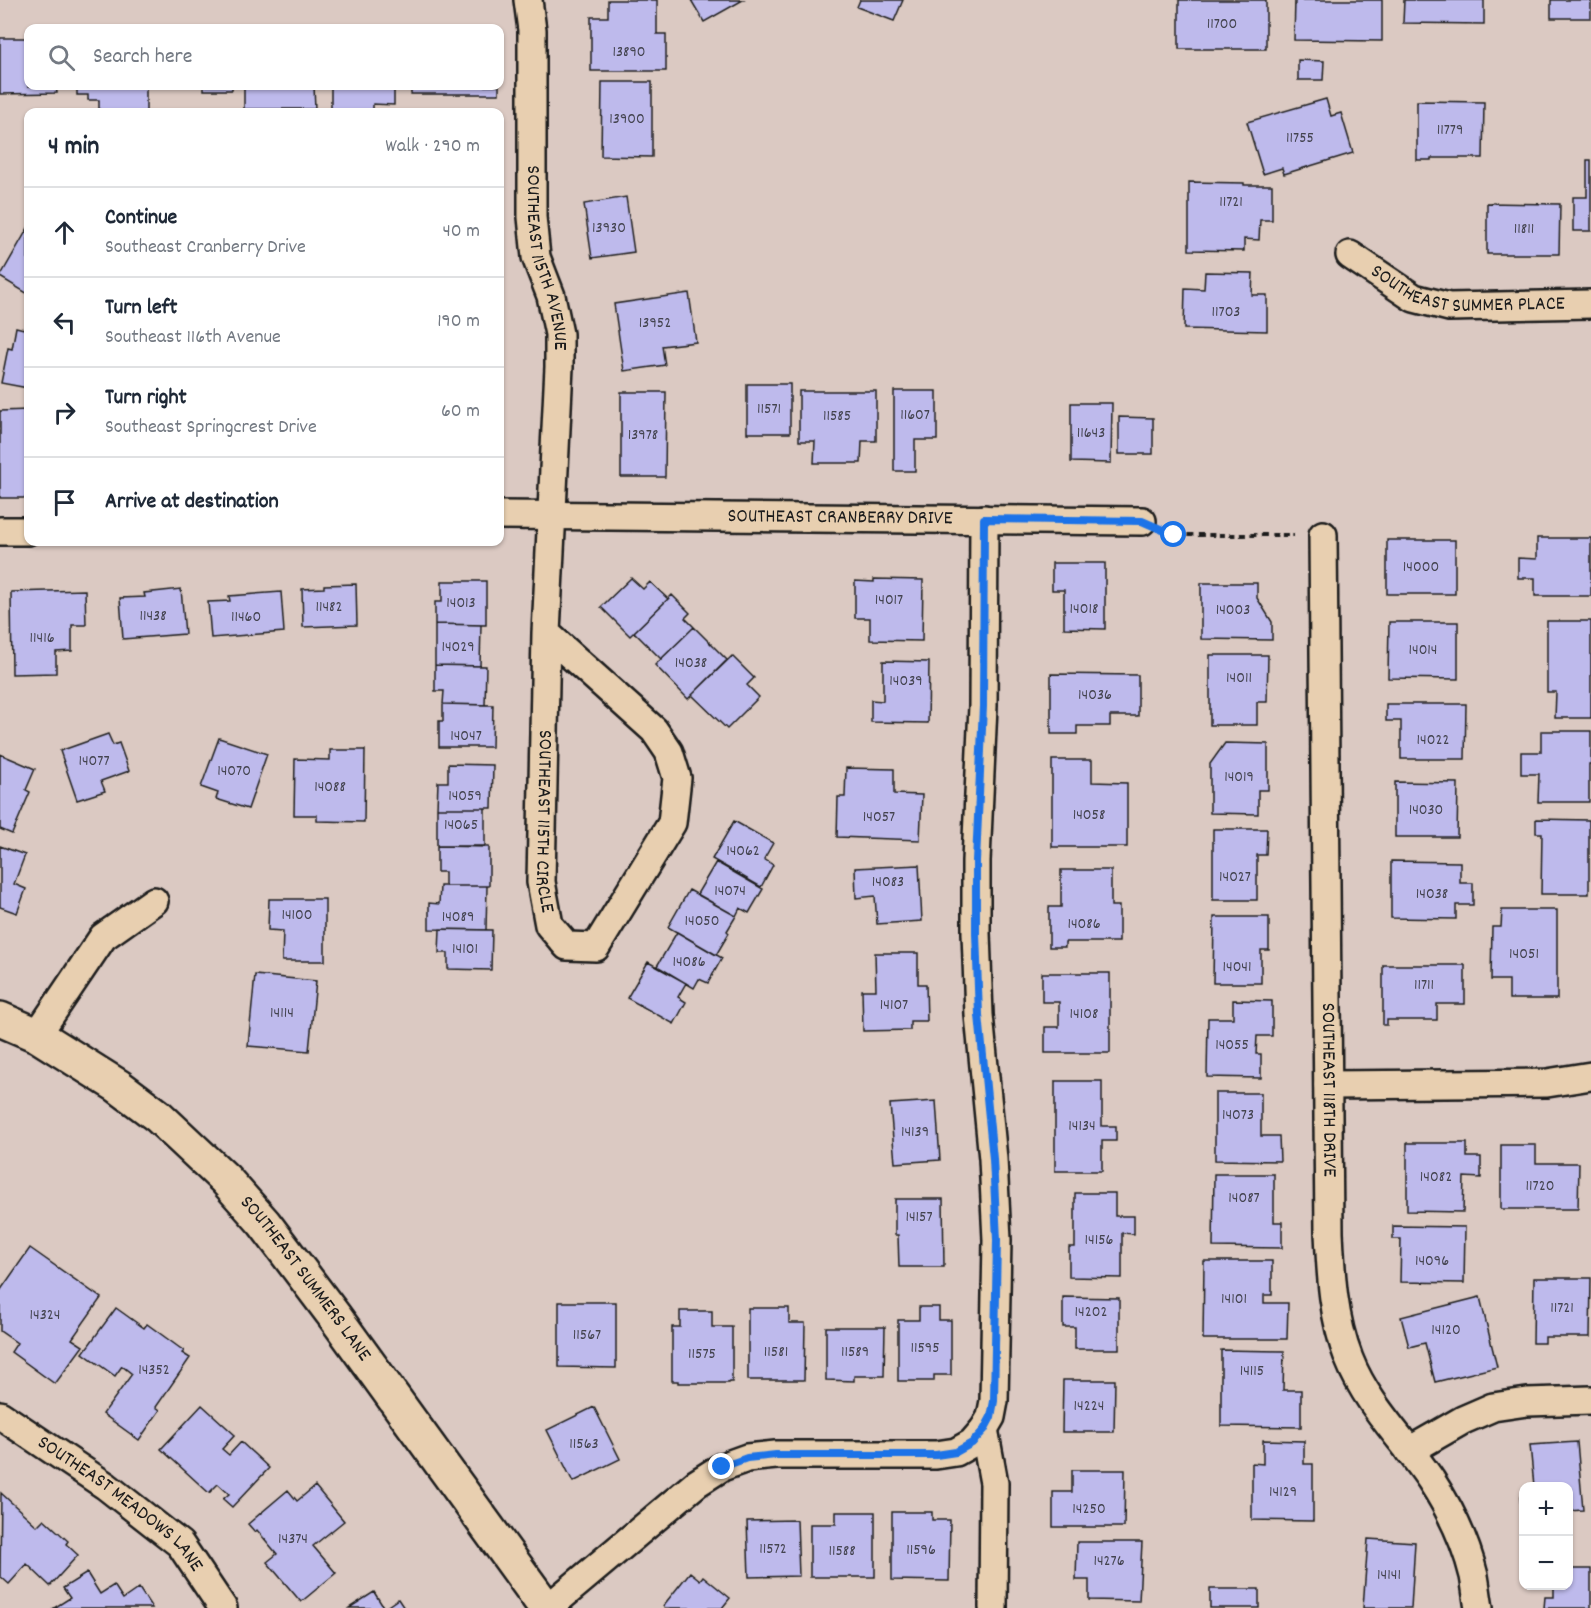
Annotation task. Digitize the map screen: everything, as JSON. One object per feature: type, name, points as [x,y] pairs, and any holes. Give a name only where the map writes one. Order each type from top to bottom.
[{"type":"street","name":"SOUTHEAST 115TH AVENUE","points":[[528,0],[532,30],[532,217],[537,257],[551,296],[559,334],[552,516]]},
{"type":"street","name":"SOUTHEAST SUMMER PLACE","points":[[1350,255],[1414,298],[1449,307],[1591,304]]},
{"type":"street","name":"SOUTHEAST CRANBERRY DRIVE","points":[[504,515],[1142,521]]},
{"type":"street","name":"SOUTHEAST 115TH CIRCLE","points":[[546,633],[654,730],[669,752],[676,778],[672,823],[596,947],[567,946],[549,925],[541,882],[546,633],[552,516]]},
{"type":"street","points":[[547,1608],[697,1483],[722,1467],[747,1458],[776,1455],[936,1455],[956,1452],[972,1443],[984,1430],[991,1417],[994,1401],[997,1240],[993,1159],[979,1015],[976,933],[976,861],[983,706],[984,519]]},
{"type":"street","points":[[0,531],[24,531]]},
{"type":"street","name":"SOUTHEAST 118TH DRIVE","points":[[1323,535],[1331,1287],[1338,1326],[1349,1360],[1372,1402],[1431,1480],[1453,1518],[1474,1576],[1479,1608]]},
{"type":"street","points":[[37,1035],[103,937],[154,901]]},
{"type":"street","name":"SOUTHEAST SUMMERS LANE","points":[[0,1019],[37,1035],[118,1086],[158,1116],[245,1200],[335,1317],[547,1608]]},
{"type":"street","points":[[1328,1085],[1547,1083],[1591,1076]]},
{"type":"street","points":[[1409,1451],[1463,1420],[1493,1407],[1527,1402],[1591,1400]]},
{"type":"street","name":"SOUTHEAST MEADOWS LANE","points":[[0,1415],[106,1486],[180,1544],[223,1608]]},
{"type":"street","points":[[984,1430],[994,1483],[993,1608]]},
{"type":"path","points":[[1142,521],[1174,535],[1323,535]]},
{"type":"building","points":[[608,0],[657,0],[657,34],[666,34],[666,71],[591,71],[591,17],[608,17]]},
{"type":"building","points":[[691,0],[743,0],[704,22]]},
{"type":"building","points":[[860,0],[903,0],[894,21],[857,7]]},
{"type":"building","points":[[1179,0],[1266,0],[1266,49],[1179,49]]},
{"type":"building","points":[[1295,0],[1382,0],[1382,41],[1294,40]]},
{"type":"building","points":[[1404,0],[1484,0],[1484,24],[1403,23]]},
{"type":"building","points":[[1551,0],[1591,0],[1591,18],[1551,18]]},
{"type":"building","points":[[0,38],[24,38],[24,90],[57,90],[57,93],[0,94]]},
{"type":"building","points":[[1298,60],[1324,61],[1323,80],[1298,80]]},
{"type":"building","points":[[602,82],[652,82],[652,157],[601,156]]},
{"type":"building","points":[[77,90],[146,90],[146,108],[99,108],[99,100],[88,100],[88,95],[77,95]]},
{"type":"building","points":[[244,90],[314,90],[315,108],[244,108]]},
{"type":"building","points":[[331,90],[394,90],[394,105],[373,104],[373,108],[331,108]]},
{"type":"building","points":[[411,90],[499,90],[499,94],[411,94]]},
{"type":"building","points":[[1326,99],[1331,116],[1341,113],[1353,153],[1284,174],[1282,168],[1263,174],[1247,122]]},
{"type":"building","points":[[1417,101],[1484,102],[1483,158],[1417,160]]},
{"type":"building","points":[[1587,160],[1591,160],[1591,231],[1573,231],[1573,197],[1587,197]]},
{"type":"building","points":[[1189,182],[1272,185],[1272,220],[1260,220],[1259,240],[1244,239],[1244,251],[1189,250]]},
{"type":"building","points":[[626,197],[634,252],[592,258],[584,204]]},
{"type":"building","points":[[1487,203],[1560,204],[1559,254],[1487,254]]},
{"type":"building","points":[[24,235],[24,292],[0,277]]},
{"type":"building","points":[[1205,272],[1253,273],[1252,295],[1267,295],[1267,331],[1184,329],[1185,288],[1204,289]]},
{"type":"building","points":[[689,293],[696,342],[662,346],[665,365],[624,371],[614,304]]},
{"type":"building","points":[[16,327],[24,329],[24,387],[1,383],[8,348],[12,349]]},
{"type":"building","points":[[747,384],[790,384],[790,433],[747,433]]},
{"type":"building","points":[[799,391],[876,391],[876,441],[862,441],[861,463],[814,463],[815,441],[799,441]]},
{"type":"building","points":[[894,391],[937,391],[937,440],[915,440],[915,471],[894,471]]},
{"type":"building","points":[[621,392],[666,392],[665,477],[621,477]]},
{"type":"building","points":[[1071,403],[1112,403],[1111,463],[1071,462]]},
{"type":"building","points":[[24,410],[24,498],[0,498],[0,411]]},
{"type":"building","points":[[1119,417],[1153,418],[1153,454],[1119,454]]},
{"type":"building","points":[[1537,538],[1591,538],[1591,596],[1535,596],[1535,578],[1518,578],[1518,558],[1537,559]]},
{"type":"building","points":[[1387,540],[1455,540],[1455,594],[1387,594]]},
{"type":"building","points":[[1052,563],[1105,563],[1105,629],[1064,628],[1064,590],[1052,590]]},
{"type":"building","points":[[631,578],[643,589],[650,582],[668,599],[630,636],[601,607]]},
{"type":"building","points":[[874,579],[923,580],[922,641],[870,640],[870,618],[855,618],[855,581],[874,582]]},
{"type":"building","points":[[442,581],[486,581],[486,625],[435,624],[435,602],[442,602]]},
{"type":"building","points":[[1201,583],[1257,583],[1257,598],[1272,622],[1272,640],[1201,639]]},
{"type":"building","points":[[356,584],[357,625],[303,627],[302,589],[324,588],[324,585]]},
{"type":"building","points":[[181,589],[185,634],[123,639],[120,598],[145,597],[144,593]]},
{"type":"building","points":[[85,590],[86,625],[72,625],[72,651],[56,652],[56,673],[12,674],[11,592]]},
{"type":"building","points":[[281,592],[284,632],[211,638],[208,602],[230,601],[229,596]]},
{"type":"building","points":[[672,595],[690,613],[685,618],[694,627],[661,659],[634,632]]},
{"type":"building","points":[[1547,621],[1591,621],[1591,718],[1555,718],[1556,692],[1547,692]]},
{"type":"building","points":[[1389,622],[1458,622],[1458,679],[1388,678]]},
{"type":"building","points":[[435,624],[481,625],[480,666],[435,665]]},
{"type":"building","points":[[694,627],[727,660],[688,699],[655,665]]},
{"type":"building","points":[[1210,655],[1268,655],[1267,702],[1257,702],[1257,725],[1210,725]]},
{"type":"building","points":[[732,656],[754,678],[747,685],[759,697],[727,729],[692,695]]},
{"type":"building","points":[[883,661],[929,662],[928,723],[871,722],[871,700],[883,701]]},
{"type":"building","points":[[435,665],[486,666],[485,705],[443,704],[444,691],[435,691]]},
{"type":"building","points":[[1051,674],[1138,675],[1138,716],[1110,716],[1110,726],[1077,726],[1077,734],[1051,734]]},
{"type":"building","points":[[443,704],[493,705],[492,747],[439,747],[439,721],[443,721]]},
{"type":"building","points":[[1386,704],[1466,704],[1465,759],[1401,759],[1401,721],[1386,721]]},
{"type":"building","points":[[1541,731],[1591,731],[1589,802],[1538,802],[1539,774],[1521,774],[1521,752],[1541,752]]},
{"type":"building","points":[[108,734],[113,745],[119,743],[129,771],[101,781],[105,791],[77,800],[60,751]]},
{"type":"building","points":[[219,738],[267,754],[248,809],[216,799],[218,793],[201,787]]},
{"type":"building","points":[[1225,743],[1268,744],[1268,790],[1258,790],[1258,814],[1210,813],[1210,764]]},
{"type":"building","points":[[330,750],[365,750],[364,822],[317,821],[317,815],[294,815],[295,759],[330,760]]},
{"type":"building","points":[[0,754],[35,769],[26,790],[30,792],[12,834],[0,829]]},
{"type":"building","points":[[1052,760],[1092,760],[1092,782],[1127,783],[1127,847],[1052,847]]},
{"type":"building","points":[[448,764],[493,765],[492,808],[437,808],[438,782],[448,782]]},
{"type":"building","points":[[846,768],[894,769],[894,794],[922,795],[920,840],[837,837],[838,797],[845,797]]},
{"type":"building","points":[[1395,782],[1458,783],[1457,837],[1395,837]]},
{"type":"building","points":[[437,808],[485,808],[485,846],[437,846]]},
{"type":"building","points":[[1536,819],[1589,820],[1589,894],[1541,894],[1542,833],[1536,833]]},
{"type":"building","points":[[734,821],[773,843],[764,859],[773,865],[761,887],[712,859]]},
{"type":"building","points":[[1213,829],[1267,829],[1266,855],[1257,855],[1257,900],[1213,900]]},
{"type":"building","points":[[0,846],[25,855],[14,884],[26,889],[17,913],[0,907]]},
{"type":"building","points":[[437,846],[489,847],[489,886],[445,886],[445,872],[437,872]]},
{"type":"building","points":[[1391,861],[1460,862],[1460,883],[1473,883],[1473,905],[1456,905],[1456,919],[1391,918]]},
{"type":"building","points":[[716,862],[763,889],[749,913],[740,908],[736,916],[697,894]]},
{"type":"building","points":[[919,865],[922,921],[877,924],[875,896],[856,898],[855,868]]},
{"type":"building","points":[[1061,870],[1111,870],[1111,906],[1119,906],[1119,942],[1065,942],[1065,947],[1049,947],[1049,907],[1061,907]]},
{"type":"building","points":[[440,886],[487,886],[486,930],[429,929],[429,903],[439,904]]},
{"type":"building","points":[[689,890],[736,916],[716,955],[668,927]]},
{"type":"building","points":[[269,899],[325,899],[325,961],[282,961],[283,931],[268,930]]},
{"type":"building","points":[[1502,910],[1557,910],[1557,999],[1509,999],[1509,980],[1491,980],[1492,927],[1501,927]]},
{"type":"building","points":[[1214,917],[1269,917],[1269,950],[1261,950],[1261,983],[1213,983]]},
{"type":"building","points":[[440,929],[492,930],[491,970],[448,969],[448,953],[439,953]]},
{"type":"building","points":[[677,932],[722,958],[708,983],[699,979],[694,988],[657,966]]},
{"type":"building","points":[[875,953],[918,953],[918,984],[926,984],[927,1021],[910,1021],[910,1030],[863,1031],[862,990],[876,990]]},
{"type":"building","points":[[648,962],[686,983],[678,997],[686,1002],[674,1024],[627,998]]},
{"type":"building","points":[[1383,965],[1465,965],[1465,1004],[1437,1004],[1437,1020],[1387,1020],[1387,1025],[1383,1025]]},
{"type":"building","points":[[1042,973],[1110,973],[1110,1053],[1045,1053],[1045,1027],[1059,1027],[1059,1002],[1042,1002]]},
{"type":"building","points":[[255,975],[316,981],[309,1051],[248,1046]]},
{"type":"building","points":[[1233,1000],[1272,1001],[1272,1036],[1257,1036],[1256,1054],[1261,1054],[1261,1078],[1207,1077],[1208,1018],[1233,1018]]},
{"type":"building","points":[[1055,1081],[1102,1081],[1102,1126],[1116,1126],[1116,1141],[1102,1141],[1102,1171],[1055,1171]]},
{"type":"building","points":[[1215,1093],[1261,1093],[1261,1136],[1279,1136],[1280,1161],[1215,1160]]},
{"type":"building","points":[[936,1101],[940,1160],[895,1163],[890,1104]]},
{"type":"building","points":[[1407,1143],[1467,1143],[1467,1157],[1481,1157],[1481,1178],[1464,1177],[1463,1212],[1407,1211]]},
{"type":"building","points":[[1501,1145],[1536,1145],[1536,1163],[1579,1163],[1578,1209],[1501,1209]]},
{"type":"building","points":[[1214,1174],[1274,1174],[1274,1222],[1282,1222],[1282,1248],[1213,1247]]},
{"type":"building","points":[[1075,1193],[1115,1193],[1115,1216],[1134,1216],[1134,1234],[1122,1233],[1122,1278],[1069,1277],[1069,1247],[1075,1247]]},
{"type":"building","points":[[895,1199],[943,1199],[944,1267],[899,1267],[898,1235],[895,1235]]},
{"type":"building","points":[[1393,1226],[1465,1227],[1464,1283],[1400,1282],[1401,1239],[1393,1239]]},
{"type":"building","points":[[30,1248],[101,1298],[72,1339],[83,1346],[55,1384],[11,1352],[17,1343],[0,1331],[0,1291]]},
{"type":"building","points":[[1204,1261],[1272,1261],[1272,1295],[1264,1295],[1264,1303],[1288,1303],[1287,1339],[1203,1339]]},
{"type":"building","points":[[1534,1278],[1591,1278],[1590,1337],[1545,1337],[1545,1343],[1533,1343]]},
{"type":"building","points":[[1063,1297],[1119,1298],[1119,1349],[1075,1349],[1075,1327],[1063,1327]]},
{"type":"building","points":[[1480,1297],[1497,1367],[1435,1382],[1425,1343],[1409,1347],[1401,1317]]},
{"type":"building","points":[[559,1302],[616,1302],[616,1368],[559,1367]]},
{"type":"building","points":[[919,1307],[939,1307],[939,1320],[951,1320],[951,1375],[934,1375],[934,1381],[898,1381],[898,1320],[919,1320]]},
{"type":"building","points":[[116,1308],[144,1328],[147,1324],[190,1358],[156,1407],[160,1410],[139,1440],[103,1414],[132,1374],[122,1366],[115,1376],[83,1353]]},
{"type":"building","points":[[748,1308],[789,1308],[789,1323],[805,1323],[804,1380],[748,1380]]},
{"type":"building","points":[[680,1311],[712,1311],[712,1327],[732,1327],[732,1382],[678,1383],[678,1381],[672,1381],[672,1327],[680,1327]]},
{"type":"building","points":[[826,1327],[885,1327],[884,1376],[854,1376],[854,1381],[826,1380]]},
{"type":"building","points":[[1221,1350],[1284,1351],[1283,1390],[1301,1390],[1301,1427],[1221,1426]]},
{"type":"building","points":[[1063,1380],[1115,1380],[1114,1432],[1062,1432]]},
{"type":"building","points":[[202,1405],[235,1435],[222,1449],[229,1455],[241,1442],[269,1468],[232,1507],[223,1499],[229,1494],[218,1484],[209,1493],[161,1449]]},
{"type":"building","points":[[594,1407],[620,1459],[573,1482],[547,1430]]},
{"type":"building","points":[[1263,1440],[1304,1441],[1304,1464],[1313,1464],[1313,1521],[1252,1520],[1252,1463],[1263,1464]]},
{"type":"building","points":[[1577,1442],[1583,1510],[1573,1511],[1573,1482],[1534,1482],[1530,1445]]},
{"type":"building","points":[[1072,1470],[1125,1470],[1124,1527],[1053,1527],[1053,1492],[1072,1492]]},
{"type":"building","points":[[315,1486],[344,1521],[313,1546],[336,1573],[301,1602],[267,1562],[277,1554],[257,1530],[255,1532],[248,1524],[288,1490],[297,1501]]},
{"type":"building","points":[[1,1493],[37,1526],[44,1519],[68,1541],[66,1544],[78,1555],[50,1586],[27,1564],[9,1584],[0,1576]]},
{"type":"building","points":[[836,1512],[875,1512],[875,1577],[810,1577],[810,1524],[836,1524]]},
{"type":"building","points":[[892,1512],[932,1512],[932,1520],[950,1520],[949,1581],[892,1580]]},
{"type":"building","points":[[797,1520],[799,1576],[749,1577],[747,1521]]},
{"type":"building","points":[[1368,1539],[1415,1542],[1411,1608],[1363,1608]]},
{"type":"building","points":[[1077,1542],[1142,1542],[1139,1601],[1089,1600],[1089,1580],[1076,1580]]},
{"type":"building","points":[[1573,1569],[1591,1569],[1591,1608],[1544,1608],[1545,1597],[1554,1597],[1554,1590],[1573,1590]]},
{"type":"building","points":[[690,1572],[700,1580],[703,1576],[730,1598],[722,1608],[665,1608],[663,1606]]},
{"type":"building","points":[[87,1573],[100,1594],[114,1585],[123,1599],[139,1588],[152,1608],[54,1608],[70,1598],[63,1588]]},
{"type":"building","points":[[1210,1589],[1259,1589],[1259,1608],[1210,1608]]},
{"type":"building","points":[[374,1592],[384,1608],[349,1608]]},
{"type":"building","points":[[398,1599],[404,1608],[385,1608]]},
{"type":"route","points":[[722,1467],[747,1458],[776,1455],[936,1455],[956,1452],[972,1443],[984,1430],[991,1417],[994,1401],[997,1240],[993,1159],[979,1015],[976,933],[976,861],[983,706],[984,519],[1142,521],[1174,535]]}]
